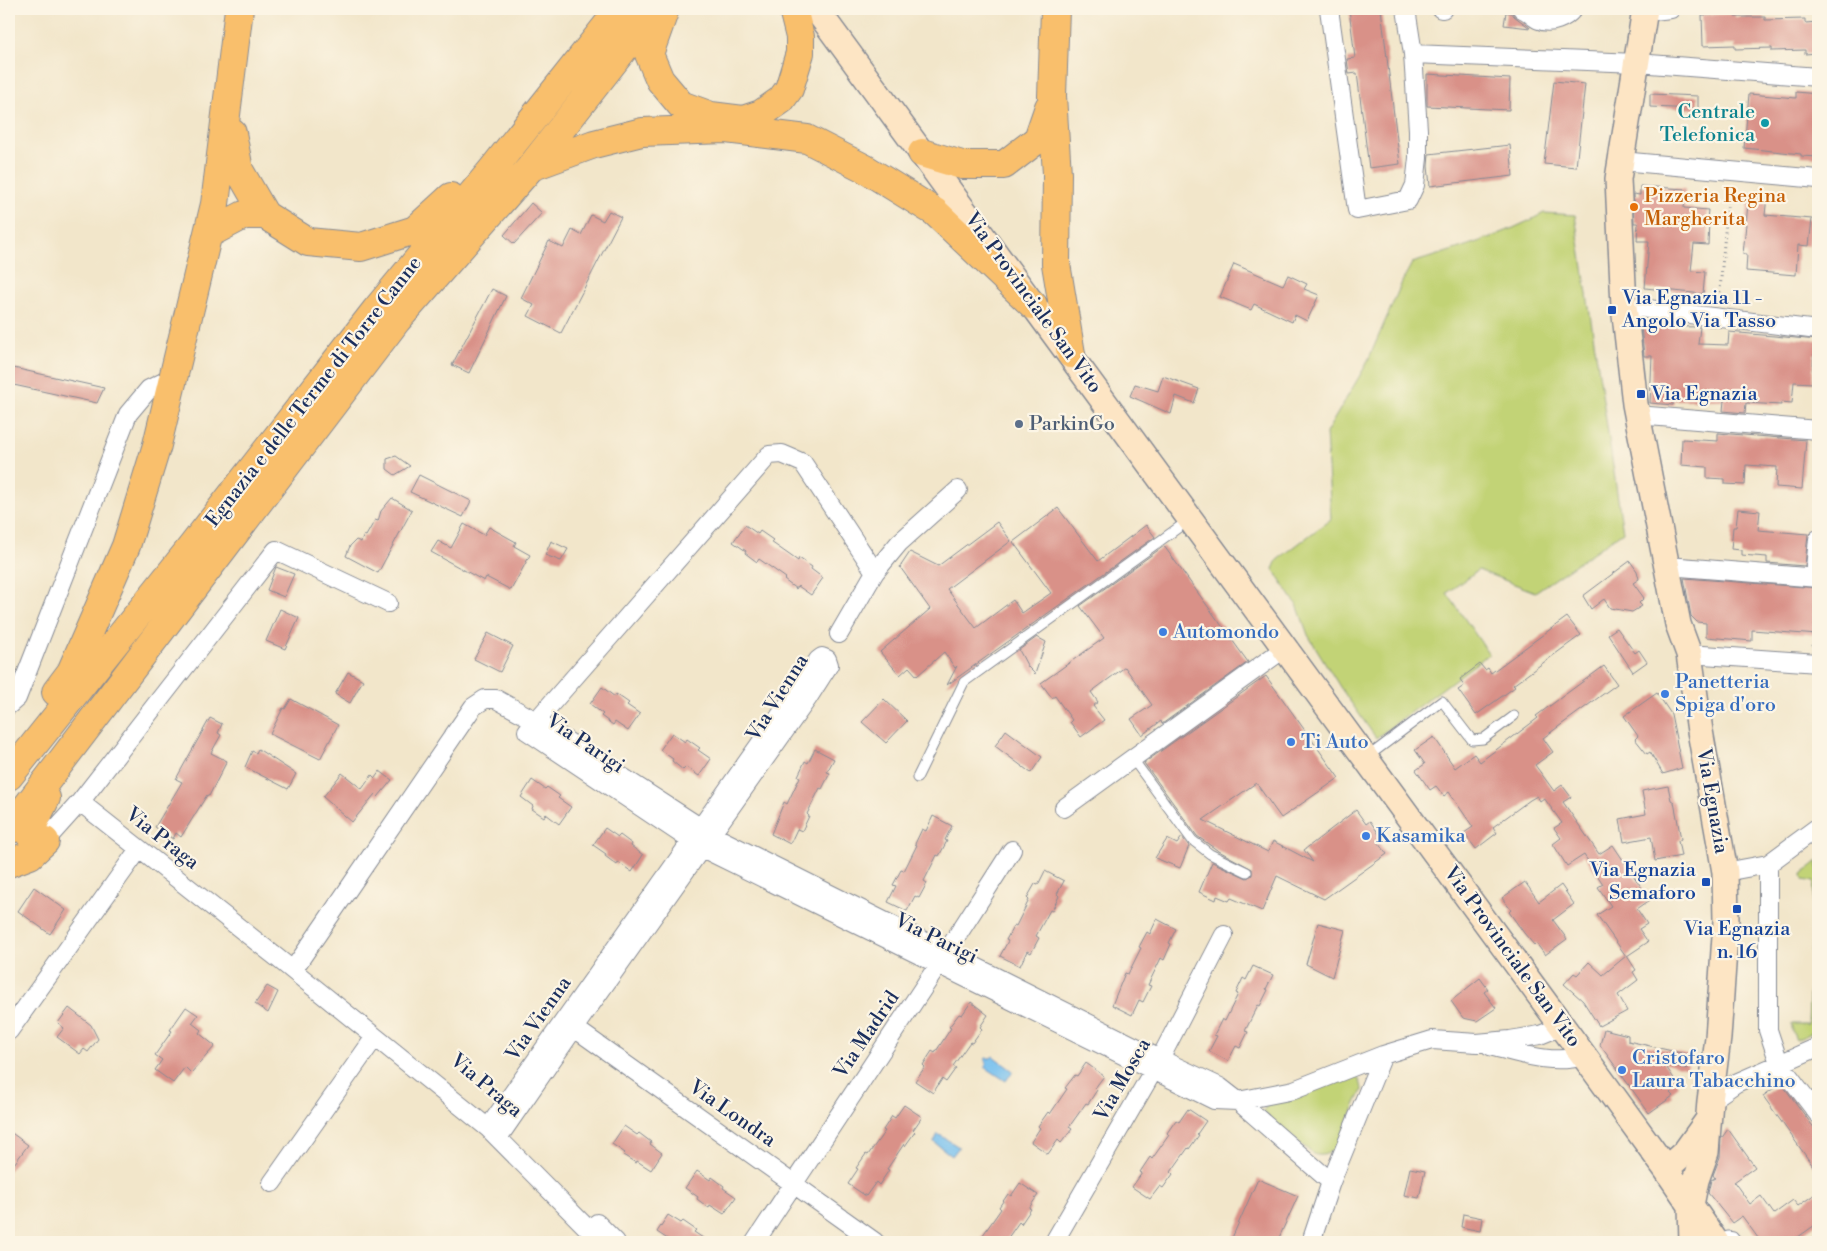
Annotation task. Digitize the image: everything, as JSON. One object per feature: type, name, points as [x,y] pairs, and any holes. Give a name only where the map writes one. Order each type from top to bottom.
[{"type":"highway","points":[[9,754],[71,672],[126,546],[157,445],[215,204],[239,9]]},
{"type":"highway","name":"Egnazia e delle Terme di Torre Canne","points":[[68,752],[397,320],[531,167],[655,9]]},
{"type":"highway","points":[[666,9],[649,54],[660,80],[682,105],[690,109],[711,116],[743,120],[761,114],[781,100],[789,89],[800,54],[800,37],[793,9]]},
{"type":"highway","points":[[1055,9],[1052,96],[1057,174],[1056,264],[1071,354]]},
{"type":"highway","points":[[227,107],[239,170],[265,215],[308,242],[361,247],[415,230],[474,176],[588,36],[612,17]]},
{"type":"highway","name":"Egnazia e delle Terme di Torre Canne","points":[[9,776],[376,310],[492,170],[612,17]]},
{"type":"highway","points":[[922,153],[962,165],[1004,165],[1038,139],[1052,96]]},
{"type":"highway","points":[[531,167],[594,144],[642,132],[726,129],[807,139],[864,168],[935,212],[1033,305]]},
{"type":"highway","points":[[208,234],[244,215],[265,215]]},
{"type":"highway","points":[[9,830],[68,752]]},
{"type":"highway","points":[[45,841],[36,840],[30,835],[32,827],[68,752]]},
{"type":"highway","points":[[9,863],[30,855],[45,841]]},
{"type":"main road","name":"Via Provinciale San Vito","points":[[816,9],[1071,354],[1691,1205]]},
{"type":"main road","name":"Via Egnazia","points":[[1645,10],[1618,179],[1624,306],[1637,415],[1678,624],[1689,654],[1700,731],[1725,872],[1726,921],[1718,1038],[1706,1152],[1696,1180],[1691,1205]]},
{"type":"main road","name":"Via Egnazia","points":[[1666,1169],[1685,1152],[1709,1110]]},
{"type":"main road","points":[[1691,1205],[1715,1242]]},
{"type":"street","points":[[1328,9],[1358,210],[1408,200],[1415,184],[1418,158],[1418,130],[1413,54],[1406,9]]},
{"type":"street","points":[[1522,9],[1528,11],[1537,20],[1548,22],[1567,16],[1573,9]]},
{"type":"street","name":"Via Egnazia","points":[[1645,10],[1671,9]]},
{"type":"street","points":[[1413,54],[1637,63],[1818,78]]},
{"type":"street","points":[[1621,161],[1818,179]]},
{"type":"street","points":[[1624,306],[1818,330]]},
{"type":"street","points":[[9,705],[17,698],[128,414],[148,389],[174,377]]},
{"type":"street","points":[[1637,415],[1818,430]]},
{"type":"street","points":[[536,721],[769,455],[782,454],[803,463],[875,572]]},
{"type":"street","points":[[839,634],[875,572],[899,543],[958,490]]},
{"type":"street","points":[[1668,566],[1816,578],[1818,539]]},
{"type":"street","points":[[45,841],[80,802],[276,550],[388,603]]},
{"type":"street","points":[[1064,808],[1286,648]]},
{"type":"street","points":[[1689,654],[1815,663]]},
{"type":"street","name":"Via Vienna","points":[[496,1128],[702,838],[808,698],[829,665],[826,659],[822,657],[818,660],[702,838]]},
{"type":"street","name":"Via Parigi","points":[[293,970],[473,707],[485,699],[496,698],[536,721],[702,838],[1157,1064],[1220,1087],[1238,1100],[1330,1182]]},
{"type":"street","name":"Via Praga","points":[[80,802],[311,984],[375,1037],[496,1128],[601,1242]]},
{"type":"street","points":[[1725,872],[1768,864],[1818,827]]},
{"type":"street","points":[[9,1031],[139,849]]},
{"type":"street","name":"Via Madrid","points":[[754,1242],[943,958],[1012,850]]},
{"type":"street","points":[[1768,864],[1768,1030],[1779,1064],[1818,1114]]},
{"type":"street","name":"Via Mosca","points":[[1054,1242],[1157,1064],[1224,935]]},
{"type":"street","name":"Via Praga","points":[[311,984],[338,993],[496,1128],[616,1242]]},
{"type":"street","name":"Via Londra","points":[[569,1024],[875,1242]]},
{"type":"street","points":[[1477,1043],[1540,1035],[1562,1026]]},
{"type":"street","points":[[272,1183],[375,1037]]},
{"type":"street","points":[[1238,1100],[1294,1090],[1383,1055],[1432,1040],[1477,1043],[1546,1060],[1570,1060],[1584,1056]]},
{"type":"street","points":[[1709,1110],[1736,1083],[1818,1047]]},
{"type":"street","points":[[1311,1242],[1330,1182],[1383,1055]]},
{"type":"lane","points":[[916,778],[964,682],[1191,519]]},
{"type":"lane","points":[[1366,758],[1442,701],[1472,740],[1483,739],[1514,716]]},
{"type":"lane","points":[[1132,758],[1192,840],[1210,854],[1247,872]]},
{"type":"path","points":[[1718,317],[1730,171]]},
{"type":"path","points":[[1815,663],[1818,602]]},
{"type":"green space","points":[[1544,213],[1575,215],[1623,532],[1535,592],[1478,570],[1447,593],[1489,654],[1376,738],[1340,687],[1308,635],[1298,607],[1273,569],[1277,560],[1331,519],[1326,433],[1366,365],[1412,263],[1496,235]]},
{"type":"green space","points":[[1818,861],[1818,1030],[1796,1040],[1792,1031],[1792,1024],[1808,1024],[1814,882],[1803,880],[1802,874]]},
{"type":"green space","points":[[1353,1075],[1360,1081],[1362,1090],[1336,1148],[1328,1153],[1323,1155],[1313,1154],[1263,1112],[1271,1101]]},
{"type":"water","points":[[993,1056],[1013,1071],[1006,1081],[985,1067],[987,1064],[985,1062],[986,1058]]},
{"type":"water","points":[[938,1134],[959,1147],[952,1156],[934,1142]]},
{"type":"building","points":[[1349,9],[1381,9],[1400,164],[1369,168],[1357,73],[1349,74],[1347,59],[1355,58]]},
{"type":"building","points":[[1506,12],[1512,13],[1530,28],[1504,25]]},
{"type":"building","points":[[1735,14],[1735,17],[1765,17],[1765,20],[1805,19],[1805,23],[1818,22],[1818,53],[1805,54],[1805,50],[1772,51],[1772,48],[1735,49],[1735,45],[1703,46],[1702,15]]},
{"type":"building","points":[[1427,74],[1510,79],[1509,110],[1427,106]]},
{"type":"building","points":[[1554,81],[1585,84],[1576,167],[1544,164]]},
{"type":"building","points":[[1796,92],[1818,94],[1818,157],[1744,148],[1749,94],[1796,98]]},
{"type":"building","points":[[1650,94],[1698,96],[1698,109],[1650,107]]},
{"type":"building","points":[[1510,145],[1513,176],[1430,186],[1429,154]]},
{"type":"building","points":[[1640,186],[1685,189],[1684,208],[1708,210],[1708,245],[1694,244],[1691,271],[1705,272],[1703,294],[1645,288],[1649,241],[1637,241],[1638,223],[1634,223],[1633,194],[1640,195]]},
{"type":"building","points":[[1749,194],[1767,196],[1765,215],[1812,219],[1809,246],[1798,245],[1796,275],[1746,271],[1747,254],[1743,254]]},
{"type":"building","points":[[531,203],[542,213],[514,244],[504,235]]},
{"type":"building","points":[[609,211],[621,217],[561,333],[528,316],[534,305],[521,298],[549,241],[563,248],[572,230],[581,235],[591,215],[603,221]]},
{"type":"building","points":[[1234,264],[1283,285],[1288,275],[1307,284],[1304,289],[1319,295],[1307,321],[1295,315],[1292,322],[1254,304],[1251,310],[1220,297]]},
{"type":"building","points":[[492,289],[506,296],[469,373],[452,365]]},
{"type":"building","points":[[1641,326],[1700,327],[1698,344],[1728,345],[1729,332],[1818,340],[1818,354],[1814,354],[1812,383],[1794,382],[1792,403],[1781,402],[1781,405],[1746,403],[1745,413],[1723,411],[1724,400],[1674,400],[1673,405],[1650,403],[1652,356],[1644,356]]},
{"type":"building","points":[[9,367],[104,388],[97,403],[9,384]]},
{"type":"building","points":[[1163,376],[1199,389],[1194,403],[1176,396],[1171,414],[1130,396],[1135,384],[1158,391]]},
{"type":"building","points":[[1718,433],[1806,440],[1802,489],[1776,487],[1777,467],[1746,465],[1745,485],[1725,484],[1725,479],[1707,478],[1707,467],[1681,465],[1682,439],[1718,441]]},
{"type":"building","points":[[396,456],[410,466],[395,475],[387,469],[387,459]]},
{"type":"building","points":[[419,475],[471,501],[463,517],[410,492]]},
{"type":"building","points":[[392,498],[412,510],[378,573],[346,556],[350,546],[356,540],[361,542],[375,520],[378,521],[381,511]]},
{"type":"building","points":[[1058,508],[1098,561],[1146,525],[1155,537],[947,685],[957,666],[955,668],[944,652],[917,676],[909,667],[900,675],[880,652],[930,609],[900,567],[910,552],[938,566],[997,522],[1011,541],[947,589],[976,628],[1013,600],[1022,613],[1051,593],[1013,542]]},
{"type":"building","points":[[1738,509],[1760,511],[1758,530],[1808,534],[1805,566],[1767,563],[1767,557],[1741,555],[1741,550],[1731,549],[1733,527],[1736,527]]},
{"type":"building","points":[[464,524],[484,535],[489,527],[516,542],[514,546],[530,555],[511,590],[486,577],[484,581],[431,552],[438,541],[451,548]]},
{"type":"building","points":[[745,525],[758,534],[760,531],[773,540],[771,542],[798,561],[799,558],[812,567],[811,569],[823,578],[811,595],[798,586],[796,589],[784,580],[786,578],[759,559],[757,562],[733,542]]},
{"type":"building","points":[[551,541],[568,549],[561,561],[545,555]]},
{"type":"building","name":"Automondo","points":[[1164,546],[1248,662],[1162,724],[1161,721],[1142,735],[1131,719],[1152,705],[1125,667],[1091,692],[1098,702],[1093,706],[1104,720],[1081,737],[1070,722],[1072,720],[1055,696],[1052,698],[1041,683],[1104,638],[1080,606]]},
{"type":"building","points":[[1630,561],[1637,571],[1639,579],[1633,583],[1644,598],[1639,603],[1642,606],[1632,612],[1610,608],[1604,599],[1591,609],[1583,596]]},
{"type":"building","points":[[276,567],[294,574],[284,597],[267,590]]},
{"type":"building","points":[[1684,578],[1818,588],[1818,635],[1752,630],[1752,641],[1706,637],[1706,623],[1697,622],[1691,616]]},
{"type":"building","points":[[280,609],[299,618],[285,649],[266,641]]},
{"type":"building","points":[[1567,617],[1581,635],[1476,715],[1458,690],[1464,686],[1460,679],[1480,664],[1485,670],[1488,668],[1491,673]]},
{"type":"building","points":[[1617,628],[1635,653],[1639,650],[1647,662],[1633,672],[1608,634]]},
{"type":"building","points":[[488,633],[513,646],[500,672],[474,659]]},
{"type":"building","points":[[1037,637],[1046,642],[1035,674],[1028,667],[1019,650]]},
{"type":"building","points":[[1604,666],[1617,684],[1543,738],[1553,752],[1535,765],[1554,791],[1562,785],[1571,797],[1563,802],[1599,854],[1613,845],[1650,900],[1637,909],[1647,924],[1639,929],[1648,942],[1627,956],[1636,970],[1633,972],[1638,980],[1618,995],[1627,1011],[1599,1026],[1583,1001],[1564,984],[1574,973],[1577,975],[1589,962],[1603,975],[1626,956],[1597,915],[1611,906],[1598,887],[1603,884],[1584,855],[1567,866],[1553,844],[1561,838],[1554,828],[1562,823],[1544,798],[1540,801],[1537,796],[1493,827],[1497,833],[1476,849],[1464,833],[1473,827],[1449,792],[1444,796],[1436,786],[1430,790],[1416,770],[1425,764],[1415,750],[1434,737],[1455,768],[1474,754],[1480,762],[1538,718],[1536,716]]},
{"type":"building","points":[[348,672],[363,680],[350,703],[335,694]]},
{"type":"building","points":[[1266,676],[1339,778],[1281,818],[1256,783],[1203,820],[1268,852],[1273,841],[1313,862],[1304,850],[1356,810],[1366,824],[1370,821],[1381,837],[1377,840],[1387,854],[1324,899],[1277,876],[1262,911],[1231,898],[1229,901],[1217,896],[1216,900],[1199,892],[1212,862],[1247,878],[1252,875],[1252,869],[1217,850],[1197,836],[1144,763]]},
{"type":"building","points":[[602,687],[615,697],[616,694],[629,703],[627,705],[640,714],[628,731],[615,722],[613,725],[590,704]]},
{"type":"building","points":[[1657,693],[1671,714],[1682,768],[1663,774],[1650,752],[1647,754],[1635,739],[1638,736],[1624,716]]},
{"type":"building","points":[[291,699],[338,725],[320,759],[270,734],[283,708],[285,709]]},
{"type":"building","points":[[884,699],[907,721],[886,743],[862,722]]},
{"type":"building","points":[[210,718],[222,724],[218,733],[221,735],[211,753],[227,761],[209,796],[207,795],[181,837],[176,833],[173,839],[155,827],[182,782],[176,779]]},
{"type":"building","points":[[1006,730],[1042,757],[1031,773],[995,746]]},
{"type":"building","points":[[672,733],[685,742],[687,739],[711,759],[699,776],[686,767],[683,770],[672,761],[673,759],[660,750]]},
{"type":"building","points":[[258,749],[296,774],[288,789],[245,767],[252,751],[256,753]]},
{"type":"building","points":[[815,749],[834,759],[827,772],[830,773],[807,814],[809,816],[802,831],[797,829],[790,844],[771,834],[784,802],[787,804],[800,777],[798,776],[805,761],[808,763]]},
{"type":"building","points":[[380,771],[392,780],[378,797],[375,794],[352,822],[323,797],[342,773],[362,789],[372,775],[375,778]]},
{"type":"building","points":[[532,780],[560,796],[558,798],[571,807],[559,824],[546,814],[544,817],[532,809],[533,806],[521,797]]},
{"type":"building","points":[[1668,786],[1671,800],[1674,802],[1681,839],[1678,841],[1681,856],[1655,861],[1651,837],[1624,842],[1620,819],[1646,814],[1642,791]]},
{"type":"building","points":[[933,816],[952,826],[945,840],[947,841],[939,856],[937,855],[924,881],[927,883],[919,898],[915,896],[907,911],[888,902],[896,886],[893,885],[901,870],[904,871],[917,845],[915,844],[922,829],[926,831]]},
{"type":"building","points":[[605,828],[618,837],[620,835],[643,855],[632,872],[618,862],[617,865],[593,845]]},
{"type":"building","points":[[1182,837],[1189,846],[1180,868],[1155,858],[1167,839],[1177,844]]},
{"type":"building","points":[[1045,871],[1064,881],[1057,894],[1059,896],[1052,911],[1050,910],[1036,936],[1039,938],[1031,953],[1027,951],[1020,966],[1000,956],[1008,941],[1006,940],[1014,925],[1016,926],[1029,900],[1027,898],[1035,884],[1038,885]]},
{"type":"building","points":[[1525,882],[1539,902],[1561,885],[1574,904],[1553,920],[1567,939],[1545,955],[1536,943],[1534,945],[1524,933],[1509,912],[1511,910],[1502,898]]},
{"type":"building","points":[[34,887],[66,910],[50,934],[18,911]]},
{"type":"building","points":[[1157,919],[1176,929],[1164,960],[1161,958],[1148,985],[1151,986],[1143,1002],[1139,1000],[1132,1015],[1112,1005],[1125,973],[1128,974],[1141,948],[1139,947],[1147,932],[1150,934]]},
{"type":"building","points":[[1318,923],[1345,930],[1332,977],[1306,964]]},
{"type":"building","points":[[1253,966],[1273,975],[1260,1006],[1258,1005],[1245,1031],[1248,1032],[1240,1048],[1236,1046],[1228,1061],[1209,1051],[1217,1036],[1214,1035],[1222,1019],[1225,1021],[1238,994],[1236,993],[1243,978],[1246,980]]},
{"type":"building","points":[[1480,978],[1488,989],[1484,992],[1496,1008],[1477,1021],[1463,1018],[1451,1001]]},
{"type":"building","points":[[267,986],[278,992],[268,1013],[255,1004]]},
{"type":"building","points":[[971,1002],[988,1015],[980,1027],[982,1029],[953,1066],[956,1068],[946,1082],[942,1079],[933,1093],[915,1081],[925,1067],[923,1065],[932,1051],[935,1053],[951,1028],[949,1027],[959,1014],[962,1015]]},
{"type":"building","points":[[186,1007],[198,1015],[192,1023],[201,1030],[199,1033],[215,1046],[191,1073],[185,1067],[173,1083],[155,1070],[162,1060],[155,1055]]},
{"type":"building","points":[[69,1008],[91,1025],[98,1039],[88,1052],[84,1049],[80,1054],[57,1037],[64,1028],[58,1023]]},
{"type":"building","points":[[1604,1029],[1628,1035],[1628,1041],[1690,1055],[1687,1069],[1663,1062],[1679,1086],[1670,1093],[1673,1096],[1649,1113],[1600,1045]]},
{"type":"building","points":[[1086,1063],[1104,1076],[1095,1088],[1097,1090],[1088,1104],[1086,1103],[1069,1127],[1072,1129],[1061,1143],[1058,1140],[1048,1154],[1031,1142],[1040,1128],[1038,1126],[1048,1112],[1050,1114],[1067,1089],[1065,1088]]},
{"type":"building","points":[[1781,1083],[1818,1133],[1818,1173],[1763,1096]]},
{"type":"building","points":[[904,1105],[922,1117],[913,1130],[915,1132],[905,1146],[904,1144],[887,1169],[889,1170],[879,1185],[876,1182],[866,1196],[848,1184],[858,1169],[856,1168],[885,1131],[883,1130],[892,1116],[895,1118]]},
{"type":"building","points":[[1188,1109],[1206,1121],[1197,1134],[1199,1135],[1171,1172],[1173,1174],[1163,1188],[1160,1186],[1150,1199],[1132,1187],[1150,1157],[1152,1159],[1169,1135],[1167,1133],[1176,1120],[1179,1122]]},
{"type":"building","points":[[624,1126],[637,1135],[639,1133],[662,1153],[651,1170],[623,1155],[625,1153],[612,1144]]},
{"type":"building","points":[[1728,1129],[1755,1167],[1734,1182],[1750,1204],[1761,1196],[1774,1214],[1793,1200],[1798,1206],[1818,1192],[1818,1223],[1791,1242],[1761,1242],[1742,1216],[1732,1223],[1708,1193],[1711,1180],[1715,1178],[1713,1175],[1720,1157],[1721,1139]]},
{"type":"building","points":[[9,1131],[28,1145],[9,1171]]},
{"type":"building","points":[[1410,1168],[1425,1171],[1419,1198],[1404,1195]]},
{"type":"building","points":[[697,1171],[710,1180],[712,1177],[736,1197],[724,1214],[710,1205],[709,1208],[685,1188]]},
{"type":"building","points":[[1258,1179],[1298,1196],[1277,1242],[1242,1242],[1232,1238]]},
{"type":"building","points":[[1020,1183],[1038,1195],[1021,1224],[1019,1222],[1005,1242],[978,1242],[1001,1209],[999,1207],[1008,1194],[1011,1196]]},
{"type":"building","points":[[1463,1214],[1482,1218],[1480,1231],[1461,1227]]},
{"type":"building","points":[[668,1215],[681,1223],[683,1221],[696,1230],[694,1232],[709,1242],[672,1242],[657,1232]]},
{"type":"place","name":"Centrale Telefonica","points":[[1765,123]]},
{"type":"place","name":"Pizzeria Regina Margherita","points":[[1634,207]]},
{"type":"place","name":"Via Egnazia 11 - Angolo Via Tasso","points":[[1612,310]]},
{"type":"place","name":"Via Egnazia","points":[[1641,394]]},
{"type":"place","name":"ParkinGo","points":[[1019,424]]},
{"type":"place","name":"Automondo","points":[[1163,632]]},
{"type":"place","name":"Panetteria Spiga d'oro","points":[[1665,694]]},
{"type":"place","name":"Ti Auto","points":[[1291,742]]},
{"type":"place","name":"Kasamika","points":[[1366,836]]},
{"type":"place","name":"Via Egnazia Semaforo","points":[[1706,882]]},
{"type":"place","name":"Via Egnazia n. 16","points":[[1737,909]]},
{"type":"place","name":"Cristofaro Laura Tabacchino","points":[[1622,1070]]}]
